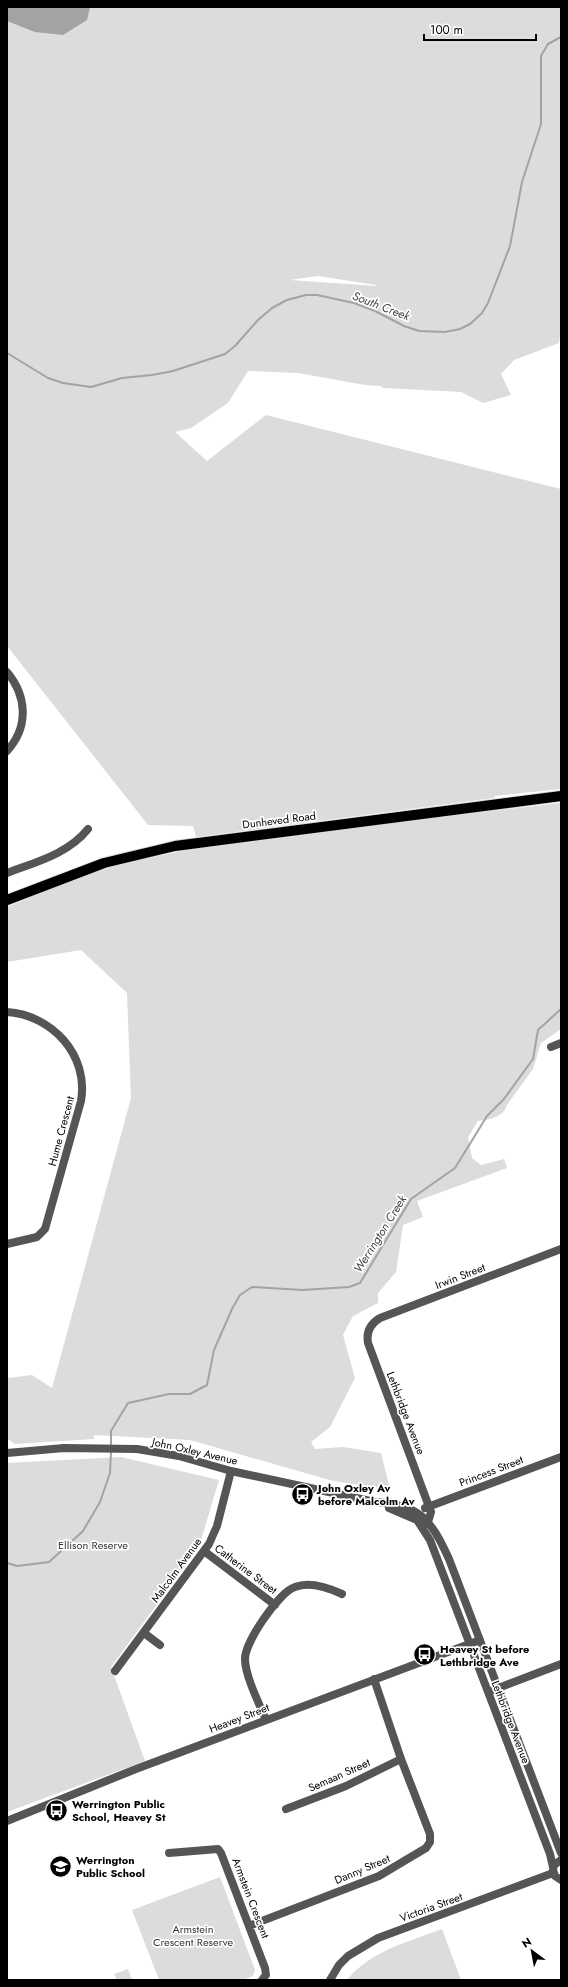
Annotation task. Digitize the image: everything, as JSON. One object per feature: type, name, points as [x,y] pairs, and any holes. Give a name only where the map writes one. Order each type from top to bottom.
[{"type":"main road","name":"Dunheved Road","points":[[7,900],[104,863],[175,846],[561,796]]},
{"type":"street","points":[[7,672],[19,690],[23,707],[20,732],[7,751]]},
{"type":"street","points":[[7,873],[64,850],[76,842],[88,829]]},
{"type":"street","name":"Hume Crescent","points":[[7,1012],[19,1013],[37,1019],[60,1036],[72,1050],[82,1089],[81,1101],[45,1229],[37,1237],[7,1244]]},
{"type":"street","points":[[551,1047],[561,1043]]},
{"type":"street","name":"Irwin Street","points":[[370,1327],[380,1318],[561,1249]]},
{"type":"street","name":"Lethbridge Avenue","points":[[370,1327],[367,1337],[368,1343],[429,1507]]},
{"type":"street","name":"John Oxley Avenue","points":[[7,1453],[97,1447],[125,1448],[179,1456],[230,1471],[375,1502],[401,1506],[422,1520]]},
{"type":"street","name":"Princess Street","points":[[429,1507],[561,1457]]},
{"type":"street","name":"Malcolm Avenue","points":[[115,1671],[204,1551],[216,1526],[230,1471]]},
{"type":"street","points":[[422,1520],[431,1512],[429,1507]]},
{"type":"street","name":"Lethbridge Avenue","points":[[422,1520],[449,1559],[561,1853]]},
{"type":"street","name":"Lethbridge Avenue","points":[[422,1520],[439,1559],[550,1854],[553,1870]]},
{"type":"street","name":"Catherine Street","points":[[204,1551],[275,1605]]},
{"type":"street","points":[[266,1720],[247,1670],[245,1654],[253,1633],[286,1592],[299,1586],[324,1587],[342,1594]]},
{"type":"street","points":[[144,1633],[160,1645]]},
{"type":"street","name":"Heavey Street","points":[[7,1821],[136,1769],[480,1640]]},
{"type":"street","points":[[488,1692],[561,1664]]},
{"type":"street","name":"Danny Street","points":[[249,1926],[380,1876],[426,1848],[430,1842],[430,1834],[401,1759],[374,1679]]},
{"type":"street","name":"Semaan Street","points":[[286,1809],[346,1786],[401,1759]]},
{"type":"street","name":"Armstein Crescent","points":[[169,1853],[218,1849],[224,1860],[265,1968],[266,1974],[262,1980]]},
{"type":"street","points":[[561,1860],[556,1862],[553,1870],[557,1878],[561,1880]]},
{"type":"street","name":"Victoria Street","points":[[330,1980],[339,1965],[348,1956],[378,1938],[553,1870]]},
{"type":"green space","points":[[7,7],[561,7],[561,329],[559,343],[514,360],[501,374],[511,395],[483,403],[461,392],[383,388],[381,386],[365,385],[298,373],[248,371],[228,403],[191,428],[175,432],[207,461],[266,415],[561,489],[561,789],[495,796],[494,798],[196,837],[193,826],[148,825],[7,646]],"holes":[[[318,276],[376,286],[290,280]]]},
{"type":"green space","points":[[561,803],[561,1029],[541,1043],[533,1069],[503,1112],[491,1119],[478,1121],[468,1137],[472,1158],[481,1165],[504,1159],[507,1168],[417,1201],[423,1217],[403,1225],[396,1272],[378,1293],[378,1303],[353,1316],[343,1335],[355,1378],[330,1427],[311,1442],[315,1449],[343,1447],[381,1453],[390,1489],[333,1481],[190,1440],[94,1435],[94,1439],[15,1444],[8,1439],[8,1378],[32,1375],[52,1388],[131,1098],[127,993],[81,950],[7,962],[7,907],[78,878],[117,865],[182,851]]},
{"type":"green space","name":"Ellison Reserve","points":[[121,1457],[219,1480],[199,1547],[111,1667],[145,1761],[7,1812],[7,1463]]},
{"type":"green space","name":"Armstein Crescent Reserve","points":[[220,1877],[255,1970],[253,1976],[243,1980],[159,1980],[132,1910]]},
{"type":"green space","points":[[442,1929],[461,1980],[347,1980],[356,1970],[390,1948]]},
{"type":"green space","points":[[128,1969],[132,1980],[117,1980],[114,1974]]},
{"type":"shaded area","points":[[7,7],[90,7],[87,20],[63,35],[35,32],[7,21]]},
{"type":"waterway","name":"South Creek","points":[[7,353],[48,378],[63,383],[91,387],[122,378],[173,371],[225,354],[235,346],[258,320],[272,308],[287,300],[306,295],[317,295],[354,303],[375,311],[404,326],[419,331],[445,332],[460,329],[470,324],[482,313],[488,303],[510,246],[522,182],[541,124],[541,56],[548,44],[561,37]]},
{"type":"waterway","name":"Werrington Creek","points":[[111,1447],[111,1431],[128,1403],[169,1394],[190,1394],[207,1385],[214,1350],[232,1309],[240,1295],[252,1287],[302,1290],[349,1287],[360,1283],[411,1199],[455,1168],[487,1116],[504,1099],[533,1059],[538,1030],[561,1009]]},
{"type":"waterway","name":"Werrington Creek","points":[[7,1563],[17,1566],[49,1562],[83,1531],[100,1502],[110,1473],[111,1452]]},
{"type":"place","name":"John Oxley Av before Malcolm Av","points":[[303,1494]]},
{"type":"place","name":"Heavey St before Lethbridge Ave","points":[[424,1655]]},
{"type":"place","name":"Werrington Public School, Heavey St","points":[[57,1810]]},
{"type":"place","name":"Werrington Public School","points":[[61,1866]]}]
